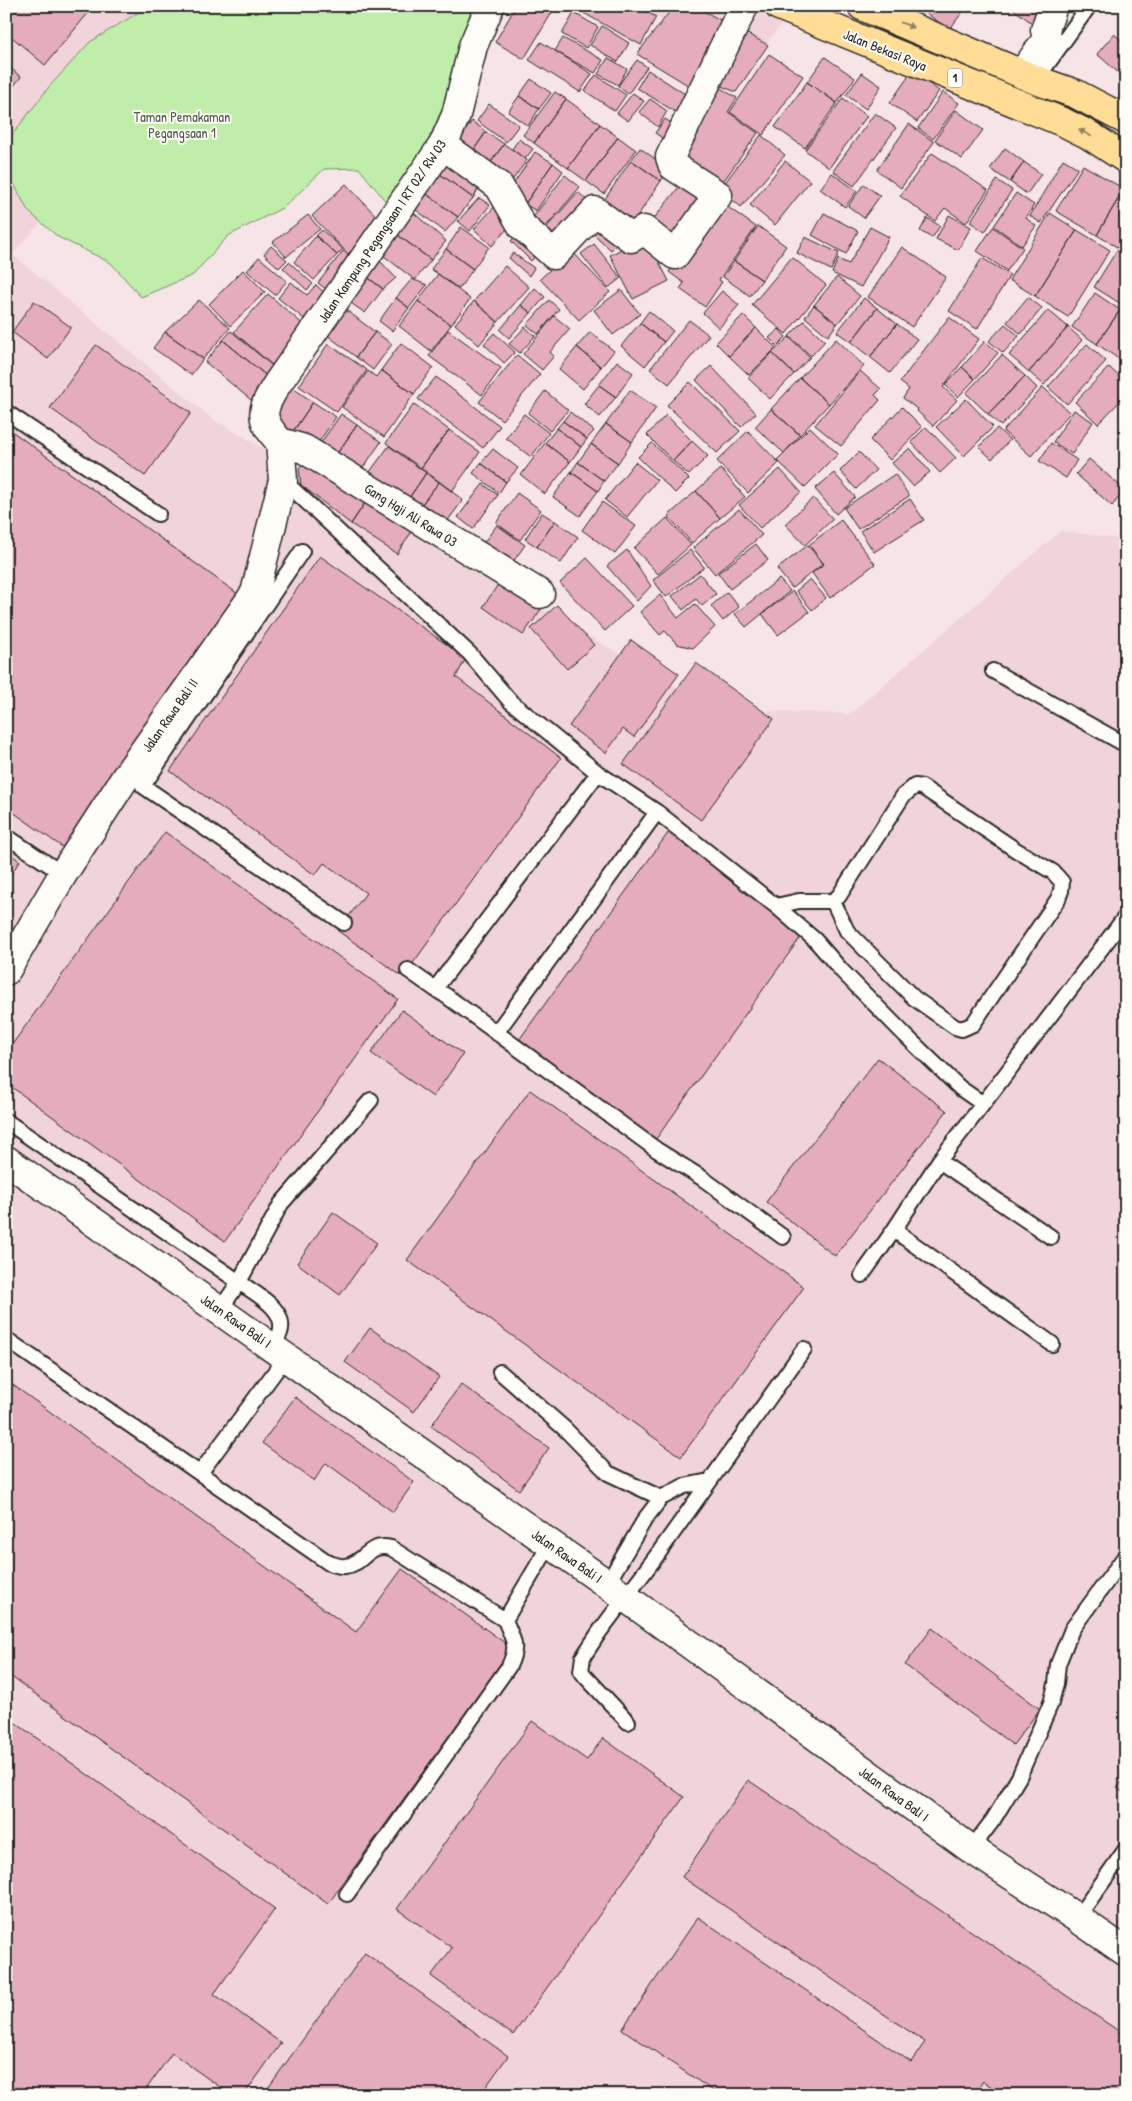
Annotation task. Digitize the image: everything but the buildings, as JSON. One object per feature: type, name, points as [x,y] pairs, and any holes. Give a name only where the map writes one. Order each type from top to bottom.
[{"type":"highway","name":"Jalan Bekasi Raya","points":[[779,6],[1065,123],[1089,135],[1126,159]]},
{"type":"highway","name":"1","points":[[862,6],[1029,77],[1076,94],[1126,120]]},
{"type":"street","name":"Jalan Kampung Pegangsaan I RT 02/ RW 03","points":[[280,442],[267,428],[263,416],[265,403],[443,145],[456,115],[473,46],[490,6]]},
{"type":"street","points":[[443,145],[499,186],[522,226],[554,255],[595,211],[631,238],[644,230],[676,255],[718,195],[673,166],[670,157],[744,6]]},
{"type":"street","points":[[1029,77],[1047,39],[1045,30],[1053,6]]},
{"type":"street","name":"Jalan Rawa Bali II","points":[[6,972],[63,874],[128,775],[255,593],[283,480],[280,442]]},
{"type":"street","name":"Gang Haji Ali Rawa 03","points":[[280,442],[304,449],[540,594]]},
{"type":"street","name":"Jalan Rawa Bali I","points":[[6,1160],[279,1351],[616,1591],[971,1849],[1126,1952]]},
{"type":"lane","points":[[1029,77],[1089,6]]},
{"type":"lane","points":[[6,412],[158,514]]},
{"type":"lane","points":[[283,480],[470,654],[510,701],[598,773],[657,812],[776,906],[815,940],[842,971],[960,1088],[983,1104]]},
{"type":"lane","points":[[302,551],[143,786],[344,924]]},
{"type":"lane","points":[[993,671],[1126,745]]},
{"type":"lane","points":[[434,989],[598,773]]},
{"type":"lane","points":[[776,906],[799,901],[833,901],[839,896],[902,796],[915,786],[922,787],[1016,850],[1053,872],[1062,882],[1062,891],[1058,899],[974,1024],[962,1029],[955,1027],[914,998],[847,931],[840,920],[833,901]]},
{"type":"lane","points":[[496,1033],[657,812]]},
{"type":"lane","points":[[6,836],[63,874]]},
{"type":"lane","points":[[862,1275],[939,1161],[1126,916]]},
{"type":"lane","points":[[408,970],[649,1144],[702,1178],[783,1237]]},
{"type":"lane","points":[[220,1310],[239,1282],[280,1204],[372,1100]]},
{"type":"lane","points":[[6,1121],[239,1282],[276,1310],[282,1320],[279,1351],[200,1473]]},
{"type":"lane","points":[[939,1161],[1051,1237]]},
{"type":"lane","points":[[894,1230],[1052,1344]]},
{"type":"lane","points":[[6,1339],[329,1563],[344,1566],[357,1561],[370,1550],[380,1546],[391,1548],[505,1620],[514,1642],[515,1653],[509,1666],[347,1894]]},
{"type":"lane","points":[[616,1591],[709,1481],[804,1349]]},
{"type":"lane","points":[[500,1372],[565,1429],[608,1472],[661,1498]]},
{"type":"lane","points":[[628,1722],[585,1676],[581,1664],[583,1657],[600,1631],[645,1519],[661,1498],[684,1486],[709,1481]]},
{"type":"lane","points":[[505,1620],[550,1544]]},
{"type":"lane","points":[[971,1849],[993,1820],[1019,1777],[1051,1703],[1056,1684],[1058,1664],[1072,1629],[1126,1555]]},
{"type":"lane","points":[[1077,1918],[1126,1849]]},
{"type":"shaded area","points":[[6,6],[280,6],[82,177],[12,254],[211,418],[715,709],[850,714],[1061,531],[1114,538],[1126,548],[1126,2095],[6,2095]]},
{"type":"shaded area","points":[[635,6],[795,6],[750,65]]},
{"type":"green space","name":"Taman Pemakaman Pegangsaan 1","points":[[149,6],[472,6],[450,93],[423,152],[387,203],[359,168],[324,169],[284,207],[228,236],[193,275],[141,297],[111,263],[58,237],[28,211],[13,182],[6,143],[49,87],[90,42]]}]
